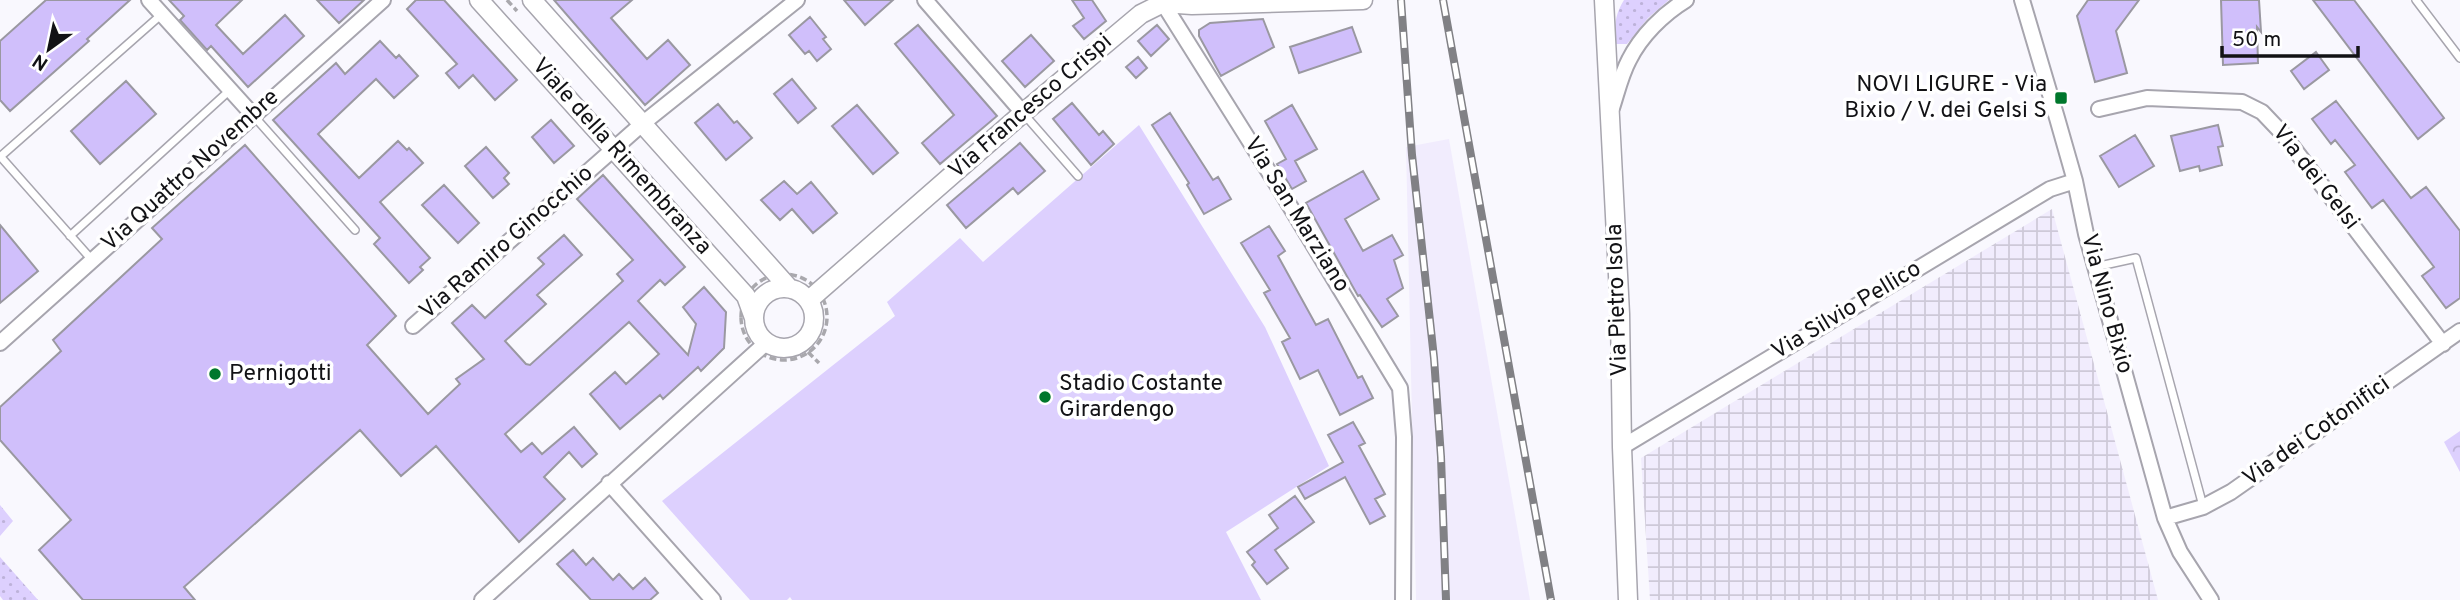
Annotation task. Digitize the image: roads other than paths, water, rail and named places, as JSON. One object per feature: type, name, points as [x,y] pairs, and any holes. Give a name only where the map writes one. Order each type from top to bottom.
[{"type":"street","points":[[149,0],[253,114]]},
{"type":"street","name":"Via Quattro Novembre","points":[[0,343],[383,0]]},
{"type":"street","name":"Viale della Rimembranza","points":[[479,0],[746,296],[754,318]]},
{"type":"street","name":"Viale della Rimembranza","points":[[532,0],[783,281]]},
{"type":"street","name":"Via Ramiro Ginocchio","points":[[413,326],[642,124],[797,0]]},
{"type":"street","points":[[925,0],[1023,113]]},
{"type":"street","points":[[1162,2],[1192,5],[1363,0]]},
{"type":"street","name":"Via Pietro Isola","points":[[1604,0],[1620,314],[1628,600]]},
{"type":"street","points":[[1610,113],[1628,61],[1648,32],[1673,8],[1686,0]]},
{"type":"street","name":"Via Nino Bixio","points":[[2022,0],[2165,518],[2180,552],[2211,600]]},
{"type":"street","name":"Via Francesco Crispi","points":[[813,296],[1118,31],[1162,2]]},
{"type":"street","name":"Via San Marziano","points":[[1162,2],[1273,177],[1400,388],[1404,437],[1403,600]]},
{"type":"street","name":"Via dei Gelsi","points":[[2099,108],[2147,98],[2242,102],[2262,112],[2282,133],[2443,344]]},
{"type":"street","name":"Via Silvio Pellico","points":[[1622,447],[2050,188],[2074,181]]},
{"type":"street","points":[[482,600],[762,346],[794,346],[808,335],[814,318],[813,296],[803,295],[783,281],[765,295],[755,310],[754,318],[762,346]]},
{"type":"street","name":"Via dei Cotonifici","points":[[2165,518],[2203,507],[2252,479],[2460,331]]},
{"type":"street","points":[[609,483],[713,600]]},
{"type":"lane","points":[[2416,0],[2460,58]]},
{"type":"lane","points":[[92,260],[0,157],[162,15]]},
{"type":"lane","points":[[70,236],[230,89]]},
{"type":"lane","points":[[1023,113],[1078,176]]},
{"type":"lane","points":[[253,114],[355,230]]},
{"type":"lane","points":[[2095,267],[2136,258],[2203,507]]},
{"type":"railway","points":[[1401,0],[1412,155],[1434,358],[1446,600]]},
{"type":"railway","points":[[1443,0],[1551,600]]},
{"type":"place","name":"NOVI LIGURE - Via Bixio / V. dei Gelsi S","points":[[2061,98]]},
{"type":"place","name":"Pernigotti","points":[[215,374]]},
{"type":"place","name":"Stadio Costante Girardengo","points":[[1045,397]]}]
